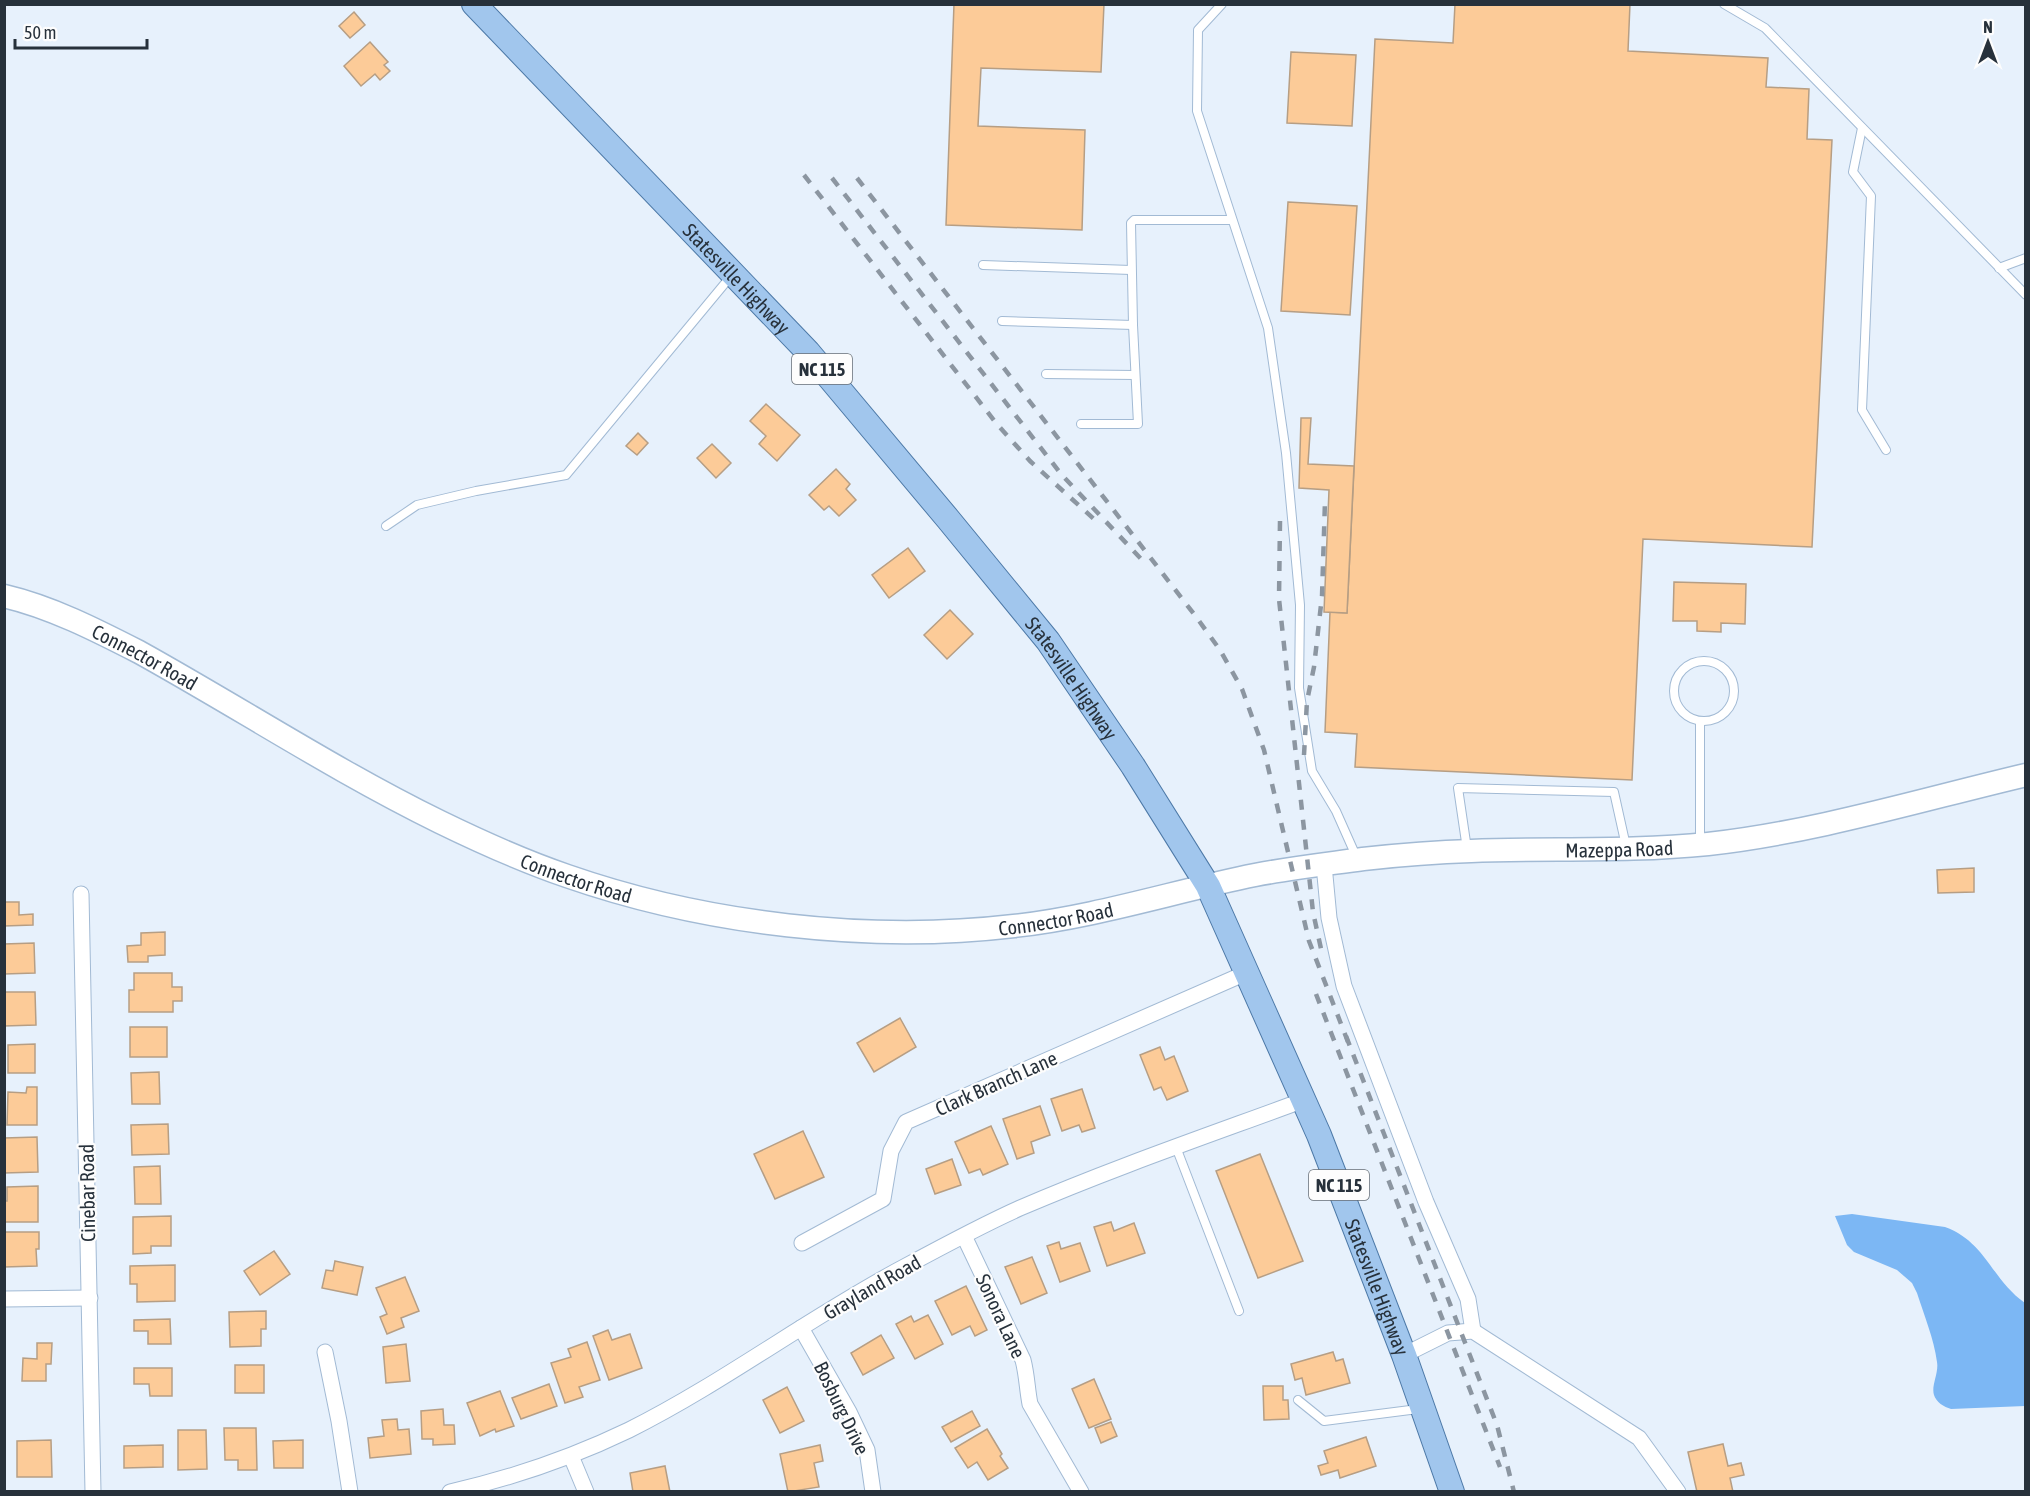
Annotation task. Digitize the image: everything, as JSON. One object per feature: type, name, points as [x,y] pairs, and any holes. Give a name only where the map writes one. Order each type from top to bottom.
[{"type":"main road","name":"Statesville Highway","points":[[474,4],[808,352],[1048,641],[1133,766],[1208,886],[1245,973],[1304,1100],[1404,1355],[1452,1491]]},
{"type":"street","name":"Connector Road","points":[[4,596],[50,611],[139,652],[382,792],[450,827],[567,877],[639,897],[735,917],[817,928],[876,932],[937,932],[1015,926],[1079,916],[1208,886]]},
{"type":"street","name":"Mazeppa Road","points":[[1208,886],[1291,868],[1358,860],[1467,851],[1626,849],[1700,844],[1798,831],[2025,775]]},
{"type":"street","points":[[1323,865],[1329,918],[1344,986],[1426,1202],[1468,1299],[1473,1330]]},
{"type":"street","name":"Cinebar Road","points":[[81,894],[93,1491]]},
{"type":"street","name":"Clark Branch Lane","points":[[802,1243],[883,1200],[891,1151],[906,1122],[1245,973]]},
{"type":"street","name":"Grayland Road","points":[[450,1491],[571,1456],[629,1429],[686,1399],[851,1296],[1019,1209],[1176,1147],[1304,1100]]},
{"type":"street","name":"Sonora Lane","points":[[964,1236],[1023,1360],[1030,1404],[1081,1491]]},
{"type":"street","points":[[4,1299],[90,1298]]},
{"type":"street","name":"Bosburg Drive","points":[[801,1328],[849,1412],[867,1450],[873,1491]]},
{"type":"street","points":[[1404,1355],[1448,1333],[1473,1330],[1639,1438],[1678,1491]]},
{"type":"street","points":[[325,1352],[350,1491]]},
{"type":"street","points":[[571,1456],[586,1491]]},
{"type":"lane","points":[[1222,4],[1198,30],[1197,111],[1268,328],[1286,453],[1300,604],[1299,688],[1312,771],[1336,812],[1358,860]]},
{"type":"lane","points":[[1724,4],[1765,28],[2025,295]]},
{"type":"lane","points":[[1862,128],[1853,172],[1871,196],[1862,410],[1886,450]]},
{"type":"lane","points":[[1081,424],[1138,424],[1131,223],[1134,220],[1232,220]]},
{"type":"lane","points":[[1999,268],[2025,258]]},
{"type":"lane","points":[[983,265],[1131,270]]},
{"type":"lane","points":[[386,526],[417,505],[477,491],[566,475],[733,274]]},
{"type":"lane","points":[[1002,321],[1133,325]]},
{"type":"lane","points":[[1046,374],[1135,375]]},
{"type":"lane","points":[[1711,662],[1728,672],[1734,691],[1727,710],[1720,716],[1700,721],[1691,718],[1677,705],[1674,685],[1683,668],[1691,663],[1711,662]]},
{"type":"lane","points":[[1700,721],[1700,844]]},
{"type":"lane","points":[[1467,851],[1458,788],[1614,792],[1626,849]]},
{"type":"lane","points":[[1176,1147],[1239,1311]]},
{"type":"lane","points":[[1298,1400],[1324,1421],[1423,1408]]},
{"type":"water","points":[[1852,1214],[1945,1227],[1959,1234],[1979,1251],[2004,1283],[2025,1303],[2025,1406],[1951,1409],[1938,1402],[1933,1391],[1937,1366],[1936,1353],[1917,1293],[1912,1283],[1897,1270],[1854,1252],[1847,1245],[1835,1216]]},
{"type":"building","points":[[954,4],[1104,4],[1101,72],[981,68],[978,126],[1085,130],[1082,230],[946,225]]},
{"type":"building","points":[[1455,4],[1630,4],[1628,51],[1768,58],[1766,87],[1809,89],[1807,139],[1832,140],[1812,547],[1643,539],[1632,780],[1355,767],[1357,734],[1325,732],[1330,612],[1347,613],[1375,39],[1453,43]]},
{"type":"building","points":[[354,12],[365,25],[350,38],[339,26]]},
{"type":"building","points":[[370,42],[388,62],[384,65],[390,71],[380,80],[375,74],[361,86],[344,66]]},
{"type":"building","points":[[1291,52],[1356,55],[1352,126],[1287,123]]},
{"type":"building","points":[[1288,202],[1357,206],[1350,315],[1281,311]]},
{"type":"building","points":[[766,404],[800,435],[777,461],[759,444],[766,436],[750,421]]},
{"type":"building","points":[[1301,418],[1311,418],[1308,464],[1354,466],[1347,613],[1324,612],[1329,490],[1299,488]]},
{"type":"building","points":[[638,433],[648,443],[637,455],[626,446]]},
{"type":"building","points":[[712,444],[731,463],[716,478],[697,458]]},
{"type":"building","points":[[836,469],[850,484],[846,489],[856,500],[839,516],[829,506],[824,510],[809,495]]},
{"type":"building","points":[[908,548],[925,571],[889,598],[872,575]]},
{"type":"building","points":[[1674,582],[1746,584],[1745,624],[1721,623],[1721,632],[1697,631],[1697,621],[1673,621]]},
{"type":"building","points":[[950,610],[973,634],[947,659],[924,635]]},
{"type":"building","points":[[1974,868],[1974,892],[1938,893],[1937,870]]},
{"type":"building","points":[[4,902],[19,902],[19,915],[33,914],[33,925],[4,926]]},
{"type":"building","points":[[165,932],[165,955],[148,956],[148,962],[128,962],[127,946],[141,945],[141,933]]},
{"type":"building","points":[[34,943],[35,973],[4,974],[4,944]]},
{"type":"building","points":[[134,973],[172,973],[172,987],[182,987],[182,1001],[173,1001],[173,1012],[129,1012],[129,990],[134,990]]},
{"type":"building","points":[[4,992],[35,992],[36,1025],[4,1026]]},
{"type":"building","points":[[900,1018],[916,1047],[874,1072],[857,1043]]},
{"type":"building","points":[[130,1027],[167,1027],[167,1057],[130,1057]]},
{"type":"building","points":[[35,1044],[35,1073],[8,1073],[8,1045]]},
{"type":"building","points":[[1160,1047],[1165,1060],[1174,1056],[1188,1091],[1167,1100],[1161,1087],[1154,1090],[1140,1055]]},
{"type":"building","points":[[159,1072],[160,1104],[132,1104],[131,1073]]},
{"type":"building","points":[[27,1087],[37,1087],[37,1125],[7,1125],[8,1092],[26,1093]]},
{"type":"building","points":[[1082,1089],[1095,1128],[1082,1132],[1079,1125],[1062,1131],[1051,1099]]},
{"type":"building","points":[[1040,1106],[1050,1135],[1031,1142],[1034,1153],[1017,1159],[1003,1119]]},
{"type":"building","points":[[168,1124],[169,1154],[132,1155],[131,1125]]},
{"type":"building","points":[[991,1126],[1008,1164],[983,1175],[980,1169],[969,1173],[955,1142]]},
{"type":"building","points":[[803,1131],[824,1177],[775,1199],[754,1154]]},
{"type":"building","points":[[37,1137],[38,1172],[4,1173],[4,1138]]},
{"type":"building","points":[[1260,1154],[1303,1261],[1258,1278],[1216,1171]]},
{"type":"building","points":[[952,1159],[961,1185],[935,1194],[926,1169]]},
{"type":"building","points":[[160,1166],[161,1204],[135,1204],[134,1167]]},
{"type":"building","points":[[38,1186],[38,1222],[4,1222],[7,1187]]},
{"type":"building","points":[[171,1216],[171,1246],[151,1246],[151,1253],[133,1254],[133,1217]]},
{"type":"building","points":[[1111,1222],[1114,1231],[1134,1223],[1145,1253],[1107,1266],[1094,1227]]},
{"type":"building","points":[[4,1232],[39,1232],[39,1249],[36,1249],[37,1266],[4,1267]]},
{"type":"building","points":[[1059,1242],[1061,1249],[1080,1243],[1090,1271],[1060,1282],[1047,1246]]},
{"type":"building","points":[[274,1251],[290,1274],[260,1295],[244,1271]]},
{"type":"building","points":[[1032,1257],[1047,1293],[1021,1304],[1005,1267]]},
{"type":"building","points":[[335,1261],[363,1267],[357,1295],[322,1288],[326,1270],[333,1271]]},
{"type":"building","points":[[175,1265],[175,1301],[137,1302],[137,1284],[130,1284],[130,1266]]},
{"type":"building","points":[[405,1277],[419,1311],[401,1318],[404,1327],[387,1334],[380,1317],[387,1314],[376,1288]]},
{"type":"building","points":[[966,1286],[987,1330],[975,1336],[970,1326],[952,1335],[935,1301]]},
{"type":"building","points":[[266,1311],[266,1329],[261,1329],[261,1346],[230,1347],[229,1312]]},
{"type":"building","points":[[928,1315],[943,1344],[915,1359],[896,1324],[911,1316],[914,1322]]},
{"type":"building","points":[[170,1319],[171,1344],[148,1344],[148,1331],[134,1331],[134,1320]]},
{"type":"building","points":[[608,1330],[612,1340],[630,1334],[642,1368],[609,1380],[593,1336]]},
{"type":"building","points":[[881,1335],[894,1358],[863,1375],[851,1353]]},
{"type":"building","points":[[587,1342],[600,1380],[579,1387],[583,1397],[565,1403],[551,1363],[571,1357],[568,1349]]},
{"type":"building","points":[[37,1343],[52,1343],[51,1364],[46,1364],[46,1381],[22,1381],[23,1358],[37,1359]]},
{"type":"building","points":[[406,1344],[410,1381],[386,1383],[383,1347]]},
{"type":"building","points":[[1333,1352],[1336,1361],[1343,1359],[1350,1383],[1306,1395],[1302,1378],[1295,1380],[1291,1364]]},
{"type":"building","points":[[235,1365],[264,1365],[264,1393],[235,1393]]},
{"type":"building","points":[[134,1368],[172,1368],[172,1396],[150,1396],[149,1384],[134,1384]]},
{"type":"building","points":[[1094,1379],[1111,1419],[1089,1428],[1072,1389]]},
{"type":"building","points":[[549,1384],[557,1406],[521,1419],[512,1398]]},
{"type":"building","points":[[1263,1386],[1283,1386],[1283,1400],[1288,1400],[1289,1419],[1264,1420]]},
{"type":"building","points":[[787,1387],[804,1421],[780,1433],[763,1400]]},
{"type":"building","points":[[500,1391],[514,1426],[496,1432],[495,1429],[480,1436],[467,1403]]},
{"type":"building","points":[[443,1409],[444,1425],[454,1425],[455,1444],[433,1445],[433,1439],[422,1439],[421,1411]]},
{"type":"building","points":[[972,1411],[980,1426],[951,1442],[942,1427]]},
{"type":"building","points":[[397,1419],[398,1430],[409,1429],[411,1454],[370,1458],[368,1438],[384,1436],[382,1420]]},
{"type":"building","points":[[1111,1422],[1117,1436],[1101,1443],[1095,1428]]},
{"type":"building","points":[[224,1428],[256,1428],[257,1470],[238,1470],[238,1460],[225,1460]]},
{"type":"building","points":[[987,1429],[1008,1468],[988,1480],[977,1462],[968,1468],[955,1448]]},
{"type":"building","points":[[178,1430],[206,1430],[207,1469],[178,1470]]},
{"type":"building","points":[[1366,1437],[1376,1466],[1340,1478],[1338,1470],[1321,1475],[1318,1466],[1328,1463],[1324,1451]]},
{"type":"building","points":[[51,1440],[52,1477],[17,1477],[17,1441]]},
{"type":"building","points":[[303,1440],[303,1468],[274,1468],[273,1441]]},
{"type":"building","points":[[1723,1444],[1728,1466],[1741,1463],[1744,1475],[1730,1478],[1733,1492],[1697,1492],[1688,1452]]},
{"type":"building","points":[[163,1445],[163,1467],[124,1468],[124,1446]]},
{"type":"building","points":[[820,1445],[823,1461],[814,1463],[819,1487],[788,1492],[780,1454]]},
{"type":"building","points":[[665,1466],[670,1492],[633,1492],[630,1473]]},
{"type":"railway","points":[[804,175],[996,423],[1030,461],[1095,520]]},
{"type":"railway","points":[[832,178],[1061,474],[1144,562]]},
{"type":"railway","points":[[857,178],[1220,650],[1242,689],[1264,750],[1309,941],[1348,1042]]},
{"type":"railway","points":[[1304,755],[1307,701],[1314,667],[1322,596],[1325,501]]},
{"type":"railway","points":[[1280,521],[1279,599],[1313,912],[1323,958]]},
{"type":"railway","points":[[1316,994],[1500,1467]]},
{"type":"railway","points":[[1346,1036],[1497,1425],[1514,1492]]}]
